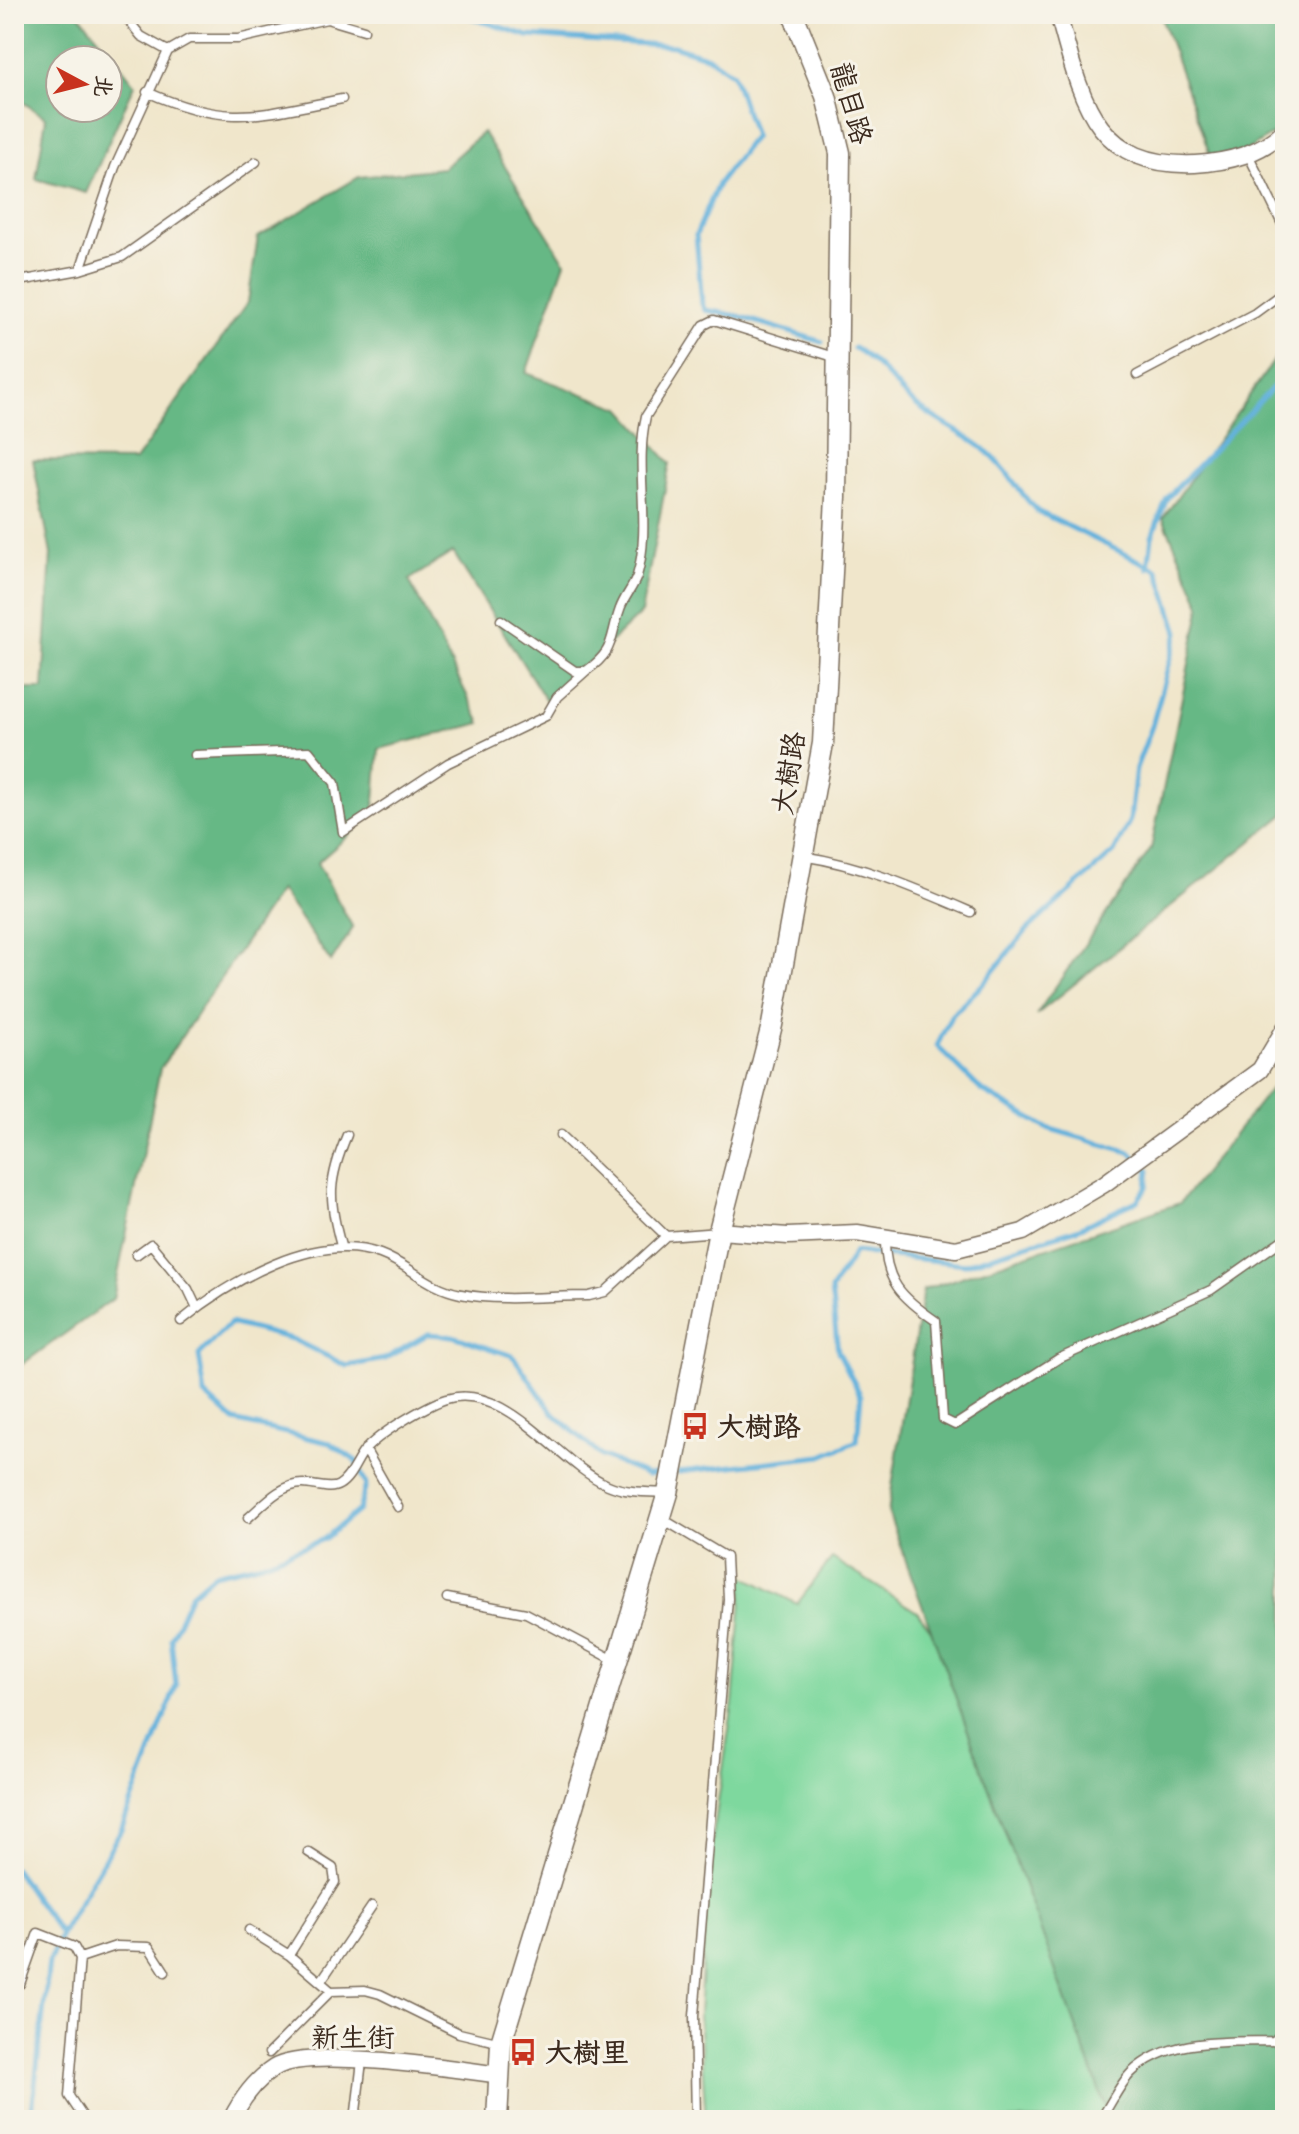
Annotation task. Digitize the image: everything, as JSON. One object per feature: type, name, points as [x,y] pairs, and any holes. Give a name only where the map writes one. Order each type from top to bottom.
[{"type":"street","name":"龍目路","points":[[793,14],[826,96],[840,153],[841,211]]},
{"type":"street","points":[[1058,14],[1075,72],[1096,121],[1112,143],[1166,165],[1229,162],[1274,141],[1285,130]]},
{"type":"street","name":"大樹路","points":[[497,2120],[501,2043],[668,1493],[719,1231],[772,1025],[823,743],[836,497],[841,211]]},
{"type":"street","points":[[719,1231],[788,1236],[857,1233],[956,1249],[1023,1232],[1104,1184],[1260,1070],[1285,1028]]},
{"type":"street","name":"新生街","points":[[231,2120],[242,2097],[276,2066],[332,2059],[362,2060],[500,2075]]},
{"type":"lane","points":[[123,14],[141,36],[168,51]]},
{"type":"lane","points":[[80,270],[90,232],[147,92],[168,51],[189,39],[238,39],[327,19],[364,30]]},
{"type":"lane","points":[[147,92],[186,109],[218,116],[254,116],[342,99]]},
{"type":"lane","points":[[1248,154],[1285,230]]},
{"type":"lane","points":[[14,282],[80,270],[122,257],[256,162]]},
{"type":"lane","points":[[1137,375],[1255,313],[1285,291]]},
{"type":"lane","points":[[195,755],[309,751],[335,783],[343,832],[448,763],[546,716],[557,697],[610,647],[619,610],[637,577],[646,416],[704,325],[714,320],[838,358]]},
{"type":"lane","points":[[501,620],[575,671],[586,671]]},
{"type":"lane","points":[[802,856],[843,862],[884,875],[971,912]]},
{"type":"lane","points":[[341,1246],[330,1190],[334,1166],[347,1135]]},
{"type":"lane","points":[[561,1135],[666,1236]]},
{"type":"lane","points":[[181,1321],[267,1266],[341,1246],[383,1255],[425,1282],[459,1294],[589,1296],[605,1292],[666,1236],[719,1231]]},
{"type":"lane","points":[[885,1237],[884,1263],[906,1300],[936,1321],[943,1419],[955,1425],[1058,1359],[1211,1290],[1285,1238]]},
{"type":"lane","points":[[136,1255],[151,1244],[188,1289],[197,1308]]},
{"type":"lane","points":[[248,1518],[279,1490],[301,1484],[334,1487],[342,1484],[365,1449],[404,1421],[448,1399],[473,1399],[498,1406],[524,1421],[563,1457],[606,1485],[628,1492],[668,1493]]},
{"type":"lane","points":[[365,1449],[398,1507]]},
{"type":"lane","points":[[661,1517],[726,1557],[728,1599],[694,2016],[696,2120]]},
{"type":"lane","points":[[447,1598],[526,1613],[616,1661]]},
{"type":"lane","points":[[289,1955],[335,1882],[333,1868],[308,1852]]},
{"type":"lane","points":[[321,1981],[372,1906]]},
{"type":"lane","points":[[249,1930],[289,1955],[331,1991]]},
{"type":"lane","points":[[20,1984],[38,1933],[74,1947],[80,1958],[69,2096],[85,2120]]},
{"type":"lane","points":[[80,1958],[116,1946],[149,1947],[165,1972]]},
{"type":"lane","points":[[269,2053],[331,1991],[365,1990],[380,1994],[459,2033],[501,2043]]},
{"type":"lane","points":[[1100,2120],[1131,2073],[1170,2049],[1214,2042],[1274,2041],[1285,2029]]},
{"type":"lane","points":[[355,2120],[362,2060]]},
{"type":"green space","points":[[14,14],[79,14],[103,44],[44,44],[44,117],[14,96]]},
{"type":"green space","points":[[1160,14],[1285,14],[1285,127],[1215,169]]},
{"type":"green space","points":[[124,70],[135,84],[124,108]]},
{"type":"green space","points":[[45,124],[117,124],[86,193],[36,179]]},
{"type":"green space","points":[[483,132],[565,262],[526,373],[621,408],[670,463],[641,613],[547,702],[453,552],[409,580],[481,723],[379,749],[374,813],[317,863],[353,928],[331,962],[280,890],[160,1069],[113,1299],[14,1370],[14,689],[43,689],[51,554],[33,460],[135,461],[248,302],[258,237],[359,177],[443,168]]},
{"type":"green space","points":[[1285,345],[1285,814],[1036,1015],[1151,849],[1201,605],[1163,518]]},
{"type":"green space","points":[[1285,1071],[1285,2120],[1110,2120],[888,1512],[923,1290],[1180,1203]]},
{"type":"green space","points":[[832,1558],[917,1612],[971,1681],[1139,2120],[706,2120],[699,2014],[709,1862],[733,1703],[744,1576],[797,1604]]},
{"type":"waterway","points":[[460,14],[528,36],[674,46],[708,57],[733,74],[754,136],[718,184],[696,235],[702,304],[705,310],[738,316],[822,342]]},
{"type":"waterway","points":[[679,1472],[822,1456],[857,1441],[861,1396],[838,1351],[831,1290],[855,1252],[966,1264],[1077,1229],[1137,1201],[1147,1187],[1149,1170],[1130,1152],[1047,1128],[981,1090],[937,1046],[951,1016],[983,984],[1027,930],[1114,852],[1130,820],[1136,768],[1152,726],[1178,632],[1158,570],[1037,511],[985,450],[908,398],[876,365],[854,348]]},
{"type":"waterway","points":[[1148,568],[1152,537],[1167,498],[1285,375]]},
{"type":"waterway","points":[[31,2120],[49,1962],[61,1934],[121,1830],[176,1686],[171,1638],[191,1594],[214,1574],[262,1563],[324,1539],[359,1510],[366,1485],[356,1461],[330,1443],[234,1421],[205,1395],[199,1355],[230,1323],[292,1339],[347,1366],[385,1359],[428,1334],[453,1336],[513,1356],[553,1413],[601,1456],[647,1475],[665,1473]]},
{"type":"waterway","points":[[14,1869],[61,1934]]},
{"type":"place","name":"大樹路","points":[[695,1426]]},
{"type":"place","name":"大樹里","points":[[523,2052]]}]
